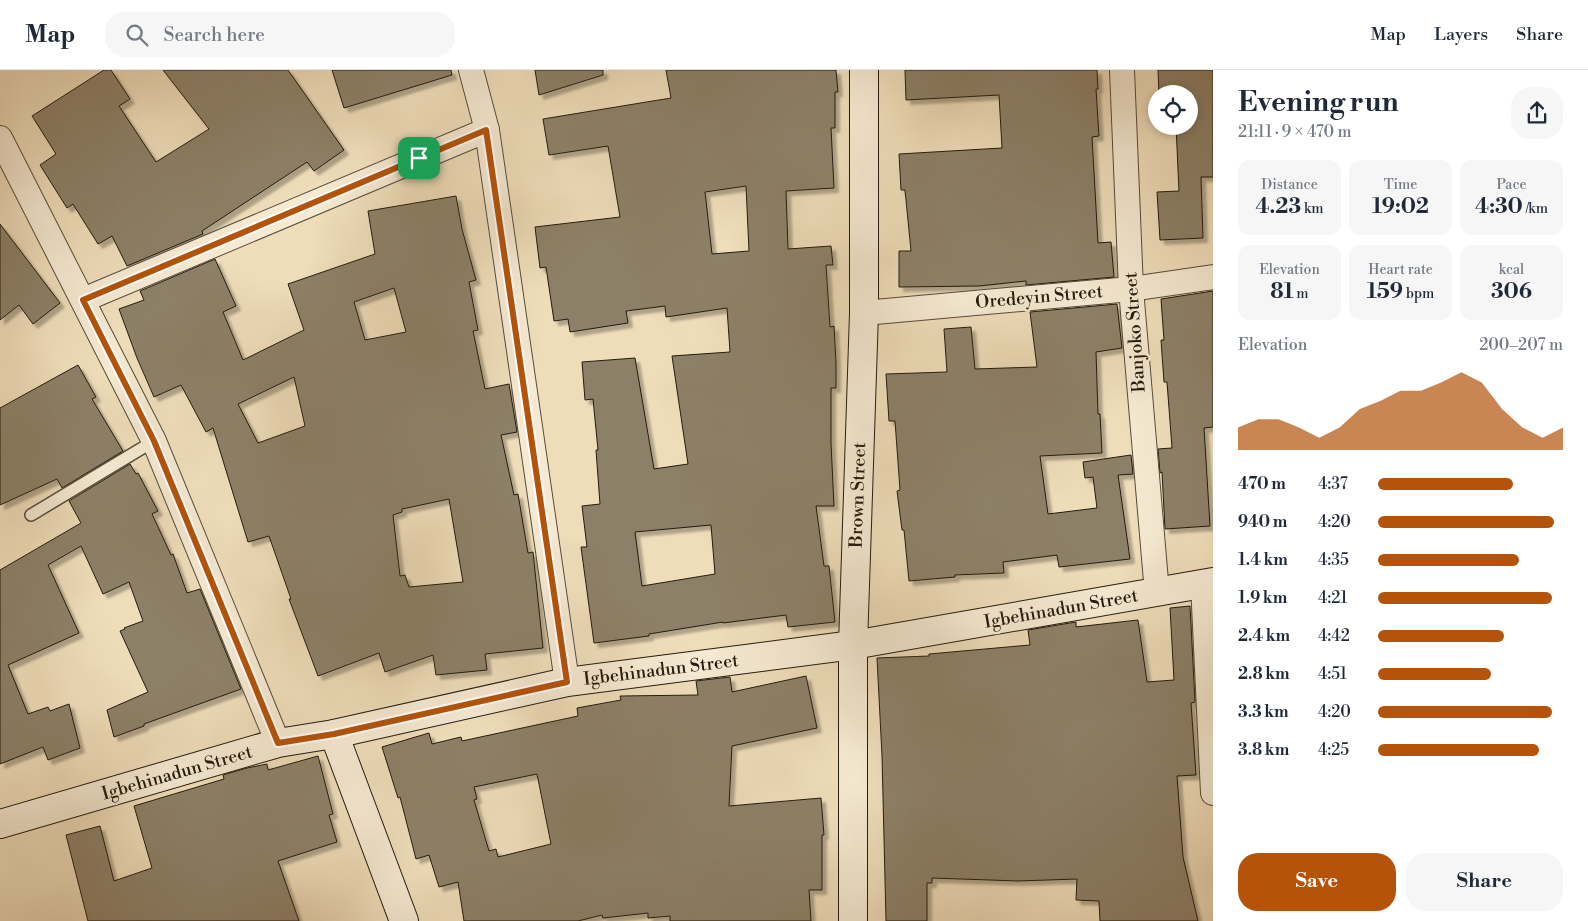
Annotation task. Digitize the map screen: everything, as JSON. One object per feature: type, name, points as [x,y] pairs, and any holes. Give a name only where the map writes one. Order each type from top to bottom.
[{"type":"street","points":[[471,70],[486,130],[567,682]]},
{"type":"street","name":"Brown Street","points":[[853,921],[853,645],[864,312],[864,70]]},
{"type":"street","name":"Banjoko Street","points":[[1122,70],[1131,289],[1157,593]]},
{"type":"street","points":[[83,300],[486,130]]},
{"type":"street","points":[[0,138],[154,441],[278,743]]},
{"type":"street","name":"Oredeyin Street","points":[[864,312],[1131,289],[1213,277]]},
{"type":"street","points":[[1208,583],[1213,793]]},
{"type":"street","name":"Igbehinadun Street","points":[[0,824],[278,743],[334,734],[567,682],[853,645],[1208,583]]},
{"type":"street","points":[[334,734],[404,921]]},
{"type":"lane","points":[[31,515],[154,441]]},
{"type":"building","points":[[104,70],[111,70],[130,99],[119,106],[156,162],[209,129],[163,70],[288,70],[344,150],[314,171],[307,162],[202,231],[203,234],[127,266],[112,236],[98,244],[73,204],[67,208],[40,165],[56,154],[32,116]]},
{"type":"building","points":[[332,70],[451,70],[452,75],[344,108]]},
{"type":"building","points":[[535,70],[603,70],[603,75],[539,95]]},
{"type":"building","points":[[666,70],[836,70],[838,92],[835,92],[835,128],[831,128],[834,188],[786,191],[788,249],[831,246],[833,265],[826,265],[830,327],[834,326],[836,363],[836,388],[831,388],[834,506],[816,506],[824,566],[829,566],[835,622],[788,627],[786,615],[723,622],[649,634],[649,636],[594,643],[581,547],[587,547],[582,506],[600,504],[596,450],[598,450],[593,399],[585,400],[582,362],[635,358],[654,469],[688,464],[672,356],[730,352],[727,308],[666,317],[665,306],[626,311],[628,323],[570,332],[568,319],[554,321],[546,267],[540,268],[535,227],[620,217],[608,146],[549,155],[543,119],[671,98]],"holes":[[[746,186],[749,251],[712,254],[705,192]],[[711,525],[715,574],[642,586],[635,532]]]},
{"type":"building","points":[[905,70],[1097,70],[1098,89],[1096,89],[1099,136],[1092,137],[1098,243],[1111,242],[1114,277],[1026,285],[1026,281],[979,286],[899,287],[899,251],[911,251],[905,190],[901,190],[899,154],[1002,148],[999,95],[906,100]]},
{"type":"building","points":[[1158,70],[1213,70],[1213,177],[1201,177],[1203,238],[1160,240],[1157,192],[1179,191],[1176,135],[1198,135],[1198,85],[1159,85]]},
{"type":"building","points":[[456,196],[462,229],[476,280],[469,282],[478,330],[473,331],[485,389],[509,384],[517,432],[501,435],[514,495],[518,494],[528,553],[533,552],[543,648],[485,654],[487,670],[436,675],[433,655],[385,672],[379,653],[318,676],[289,599],[291,599],[269,536],[248,542],[213,428],[206,432],[181,385],[154,397],[119,309],[144,300],[140,291],[215,259],[236,306],[223,312],[243,360],[304,330],[288,284],[375,254],[368,211]],"holes":[[[394,288],[406,332],[365,340],[354,302]],[[294,377],[305,426],[258,443],[238,404]],[[449,499],[463,582],[409,587],[405,575],[400,576],[393,515],[402,512],[402,509]]]},
{"type":"building","points":[[0,224],[60,303],[33,324],[19,305],[0,320]]},
{"type":"building","points":[[1213,291],[1213,427],[1204,428],[1210,526],[1165,529],[1162,472],[1160,473],[1158,449],[1172,448],[1167,382],[1164,382],[1161,340],[1164,340],[1161,299]]},
{"type":"building","points":[[1117,304],[1122,348],[1096,352],[1098,414],[1100,414],[1102,453],[1040,456],[1048,514],[1097,508],[1093,477],[1085,478],[1083,462],[1131,455],[1133,474],[1118,475],[1130,559],[1059,567],[1057,555],[1003,562],[1004,573],[955,575],[955,577],[909,581],[904,530],[902,530],[897,491],[900,490],[895,421],[889,421],[886,374],[947,372],[944,329],[971,327],[975,369],[1037,367],[1030,312]]},
{"type":"building","points":[[78,365],[96,397],[92,399],[123,451],[62,488],[57,479],[0,505],[0,408]]},
{"type":"building","points":[[130,464],[136,474],[138,473],[158,511],[152,514],[171,555],[173,554],[187,593],[200,589],[241,689],[144,724],[144,726],[114,737],[107,710],[148,692],[120,631],[143,621],[129,582],[103,594],[81,546],[48,565],[79,633],[8,665],[28,714],[48,707],[50,711],[69,704],[80,748],[48,760],[43,747],[0,764],[0,570],[81,523],[69,501]]},
{"type":"building","points":[[1190,606],[1195,702],[1191,703],[1196,775],[1177,776],[1183,857],[1198,921],[1100,921],[1099,901],[1076,900],[1077,879],[1018,881],[932,878],[932,883],[927,883],[927,921],[886,921],[882,756],[877,658],[929,656],[929,654],[1030,645],[1028,630],[1076,622],[1076,627],[1138,620],[1147,682],[1174,680],[1170,608]]},
{"type":"building","points":[[806,676],[817,728],[732,746],[729,806],[821,798],[824,835],[822,835],[822,890],[809,890],[811,921],[670,921],[670,916],[648,918],[648,913],[603,918],[602,915],[578,921],[464,921],[458,882],[439,887],[429,855],[416,859],[400,797],[398,798],[382,747],[429,733],[432,744],[461,737],[462,741],[578,716],[577,708],[621,700],[620,696],[698,695],[696,681],[730,677],[732,692]],"holes":[[[537,774],[551,844],[498,857],[496,849],[489,851],[474,800],[477,799],[474,787]]]},
{"type":"building","points":[[318,756],[333,814],[329,815],[337,842],[278,861],[299,921],[88,921],[66,835],[100,826],[114,881],[152,868],[134,806],[224,779],[223,775],[247,768],[267,764],[268,770]]},
{"type":"route","points":[[486,130],[567,682],[334,734],[278,743],[154,441],[83,300],[419,158],[486,130]]}]
